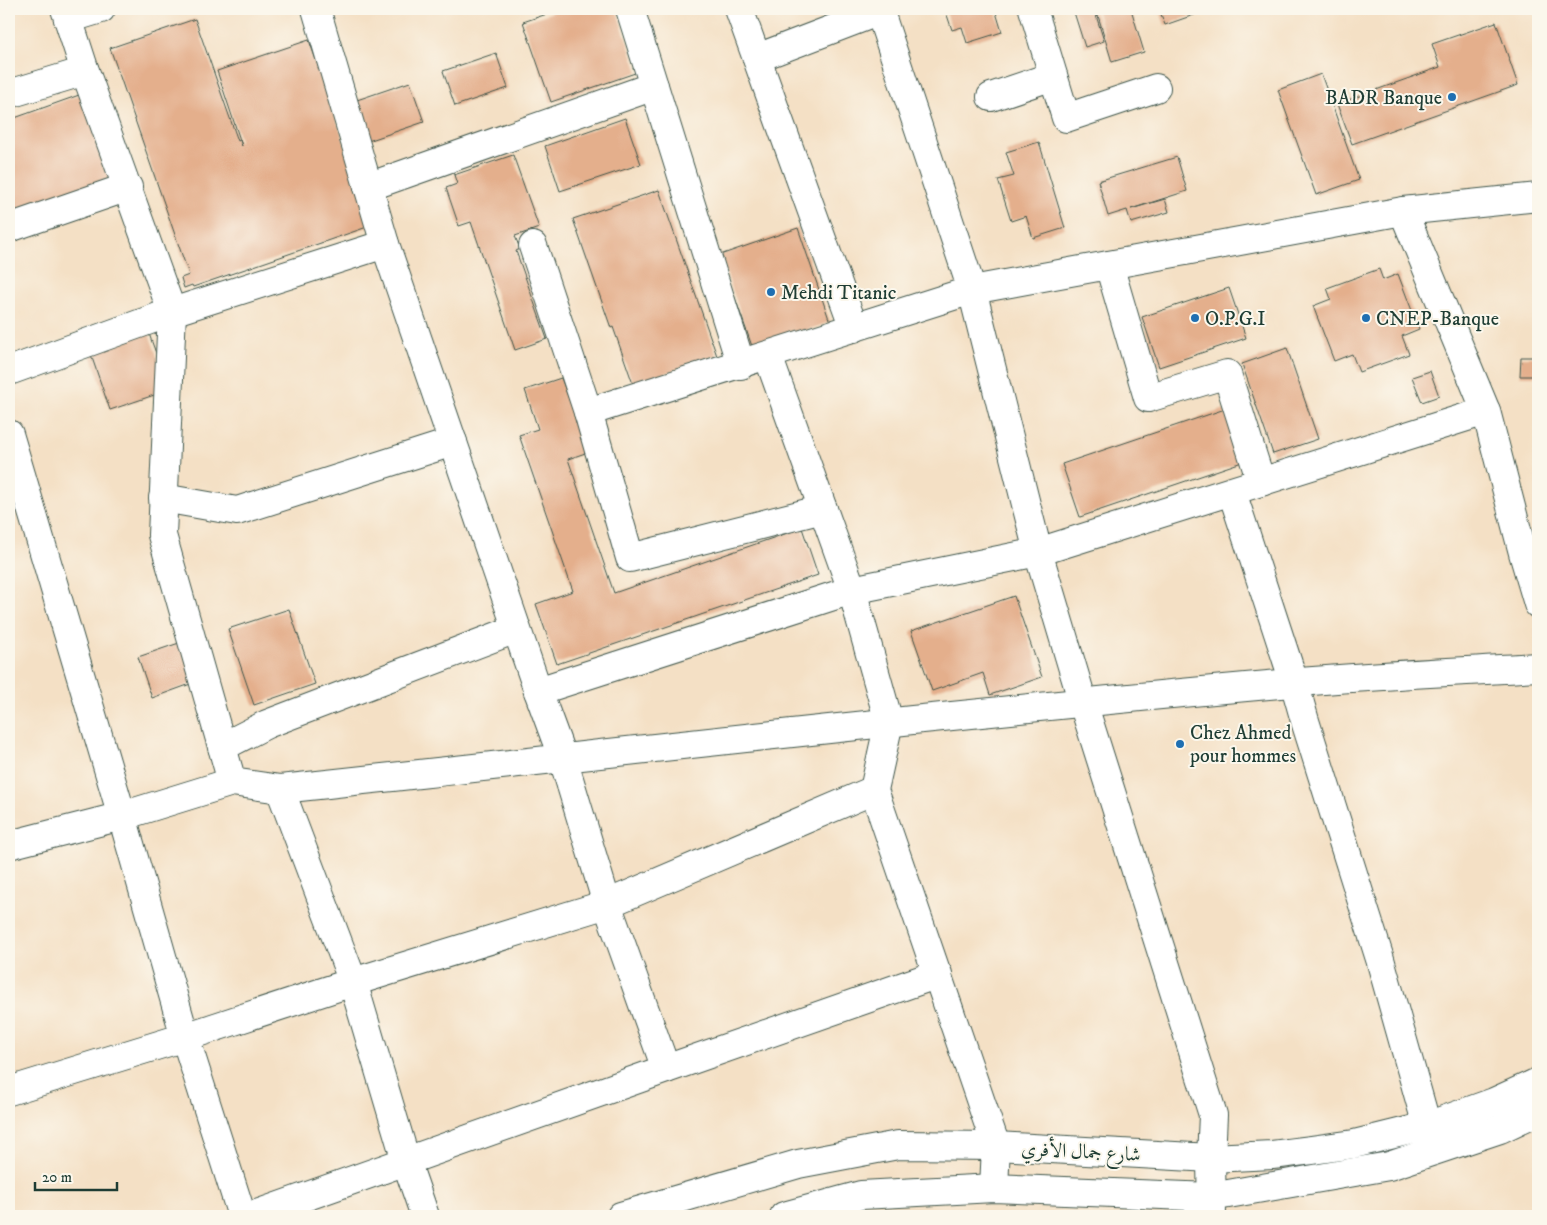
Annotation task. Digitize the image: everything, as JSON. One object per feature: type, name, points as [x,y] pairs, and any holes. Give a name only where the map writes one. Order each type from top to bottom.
[{"type":"street","points":[[101,9],[66,14],[172,312],[162,535],[232,782]]},
{"type":"street","points":[[316,9],[385,244],[516,629],[563,759],[606,904],[666,1069]]},
{"type":"street","points":[[630,9],[741,365]]},
{"type":"street","points":[[739,9],[854,328]]},
{"type":"street","points":[[1033,9],[1066,118],[1156,88]]},
{"type":"street","points":[[757,58],[879,10],[972,290],[1038,552],[1083,703],[1213,1115],[1211,1158],[1212,1207]]},
{"type":"street","points":[[9,94],[85,71]]},
{"type":"street","points":[[991,97],[1053,76]]},
{"type":"street","points":[[368,187],[654,86]]},
{"type":"street","points":[[9,228],[128,187]]},
{"type":"street","points":[[588,412],[741,365],[972,290],[1403,211],[1538,197]]},
{"type":"street","points":[[1403,211],[1486,412],[1538,604]]},
{"type":"street","points":[[9,371],[172,312],[385,244]]},
{"type":"street","points":[[533,246],[588,412],[630,558],[822,510]]},
{"type":"street","points":[[1109,265],[1148,398],[1227,374],[1261,482]]},
{"type":"street","points":[[768,356],[852,590],[889,722],[874,790],[996,1146],[994,1188]]},
{"type":"street","points":[[538,691],[852,590],[1038,552],[1486,412]]},
{"type":"street","points":[[9,434],[185,1037],[242,1216]]},
{"type":"street","points":[[163,498],[237,510],[453,442]]},
{"type":"street","points":[[1232,492],[1294,682],[1380,959],[1427,1126]]},
{"type":"street","points":[[222,747],[267,724],[516,629]]},
{"type":"street","points":[[9,845],[122,816],[232,782],[280,789],[889,722],[1294,682],[1538,667]]},
{"type":"street","points":[[280,789],[353,982],[406,1161],[425,1216]]},
{"type":"street","points":[[9,1091],[606,904],[874,790]]},
{"type":"street","points":[[251,1216],[938,974]]},
{"type":"street","name":"شارع جمال الأفري","points":[[621,1216],[798,1164],[898,1145],[996,1146],[1211,1158],[1272,1156],[1354,1144],[1427,1126],[1494,1102],[1538,1082]]},
{"type":"street","name":"شارع جمال الأفري","points":[[784,1216],[861,1195],[994,1188],[1212,1207],[1389,1166],[1500,1129],[1538,1111]]},
{"type":"building","points":[[562,9],[616,9],[638,72],[551,102],[523,22]]},
{"type":"building","points":[[945,9],[995,9],[1002,32],[967,43],[962,27],[952,30]]},
{"type":"building","points":[[1073,9],[1094,9],[1104,41],[1085,47]]},
{"type":"building","points":[[1096,9],[1131,9],[1144,52],[1112,62]]},
{"type":"building","points":[[1159,9],[1211,9],[1165,25]]},
{"type":"building","points":[[195,19],[238,141],[240,140],[217,71],[309,40],[373,225],[193,287],[192,285],[184,288],[181,278],[189,275],[110,48]]},
{"type":"building","points":[[1496,22],[1518,85],[1352,144],[1337,104],[1440,67],[1432,44]]},
{"type":"building","points":[[496,53],[508,88],[455,106],[443,71]]},
{"type":"building","points":[[1321,74],[1359,180],[1316,195],[1278,90]]},
{"type":"building","points":[[410,82],[424,122],[368,141],[354,101]]},
{"type":"building","points":[[82,94],[112,183],[9,219],[9,120]]},
{"type":"building","points":[[625,118],[641,164],[560,191],[545,146]]},
{"type":"building","points":[[1039,142],[1065,228],[1033,238],[1026,216],[1011,221],[998,180],[1014,176],[1006,152]]},
{"type":"building","points":[[513,155],[539,228],[515,236],[520,249],[516,251],[547,339],[515,350],[471,222],[459,226],[446,188],[457,184],[454,175]]},
{"type":"building","points":[[1177,157],[1187,191],[1131,209],[1165,199],[1169,212],[1131,223],[1127,210],[1108,216],[1098,181]]},
{"type":"building","points":[[659,190],[717,356],[633,384],[613,327],[611,328],[573,219]]},
{"type":"building","points":[[798,228],[830,322],[753,349],[720,255]]},
{"type":"building","name":"CNEP-Banque","points":[[1379,269],[1383,280],[1398,274],[1419,329],[1402,336],[1409,354],[1359,372],[1352,354],[1334,361],[1313,306],[1331,299],[1327,288]]},
{"type":"building","points":[[1229,288],[1246,338],[1159,367],[1142,317]]},
{"type":"building","points":[[147,328],[169,390],[110,410],[89,349]]},
{"type":"building","points":[[1287,348],[1318,439],[1273,454],[1242,364]]},
{"type":"building","points":[[1521,357],[1538,357],[1538,376],[1520,376]]},
{"type":"building","points":[[1430,371],[1439,396],[1422,402],[1412,377]]},
{"type":"building","points":[[561,378],[575,416],[582,414],[594,450],[568,459],[614,593],[802,528],[818,575],[557,664],[536,604],[573,591],[519,435],[538,429],[525,390]]},
{"type":"building","points":[[1225,409],[1242,462],[1080,517],[1062,464]]},
{"type":"building","points":[[1014,596],[1042,677],[990,695],[983,673],[932,691],[911,631]]},
{"type":"building","points":[[289,609],[315,684],[254,705],[228,629]]},
{"type":"building","points":[[182,642],[196,682],[152,698],[138,657]]},
{"type":"place","name":"BADR Banque","points":[[1452,97]]},
{"type":"place","name":"Mehdi Titanic","points":[[771,292]]},
{"type":"place","name":"O.P.G.I","points":[[1195,318]]},
{"type":"place","name":"CNEP-Banque","points":[[1366,318]]},
{"type":"place","name":"Chez Ahmed pour hommes","points":[[1180,744]]}]
